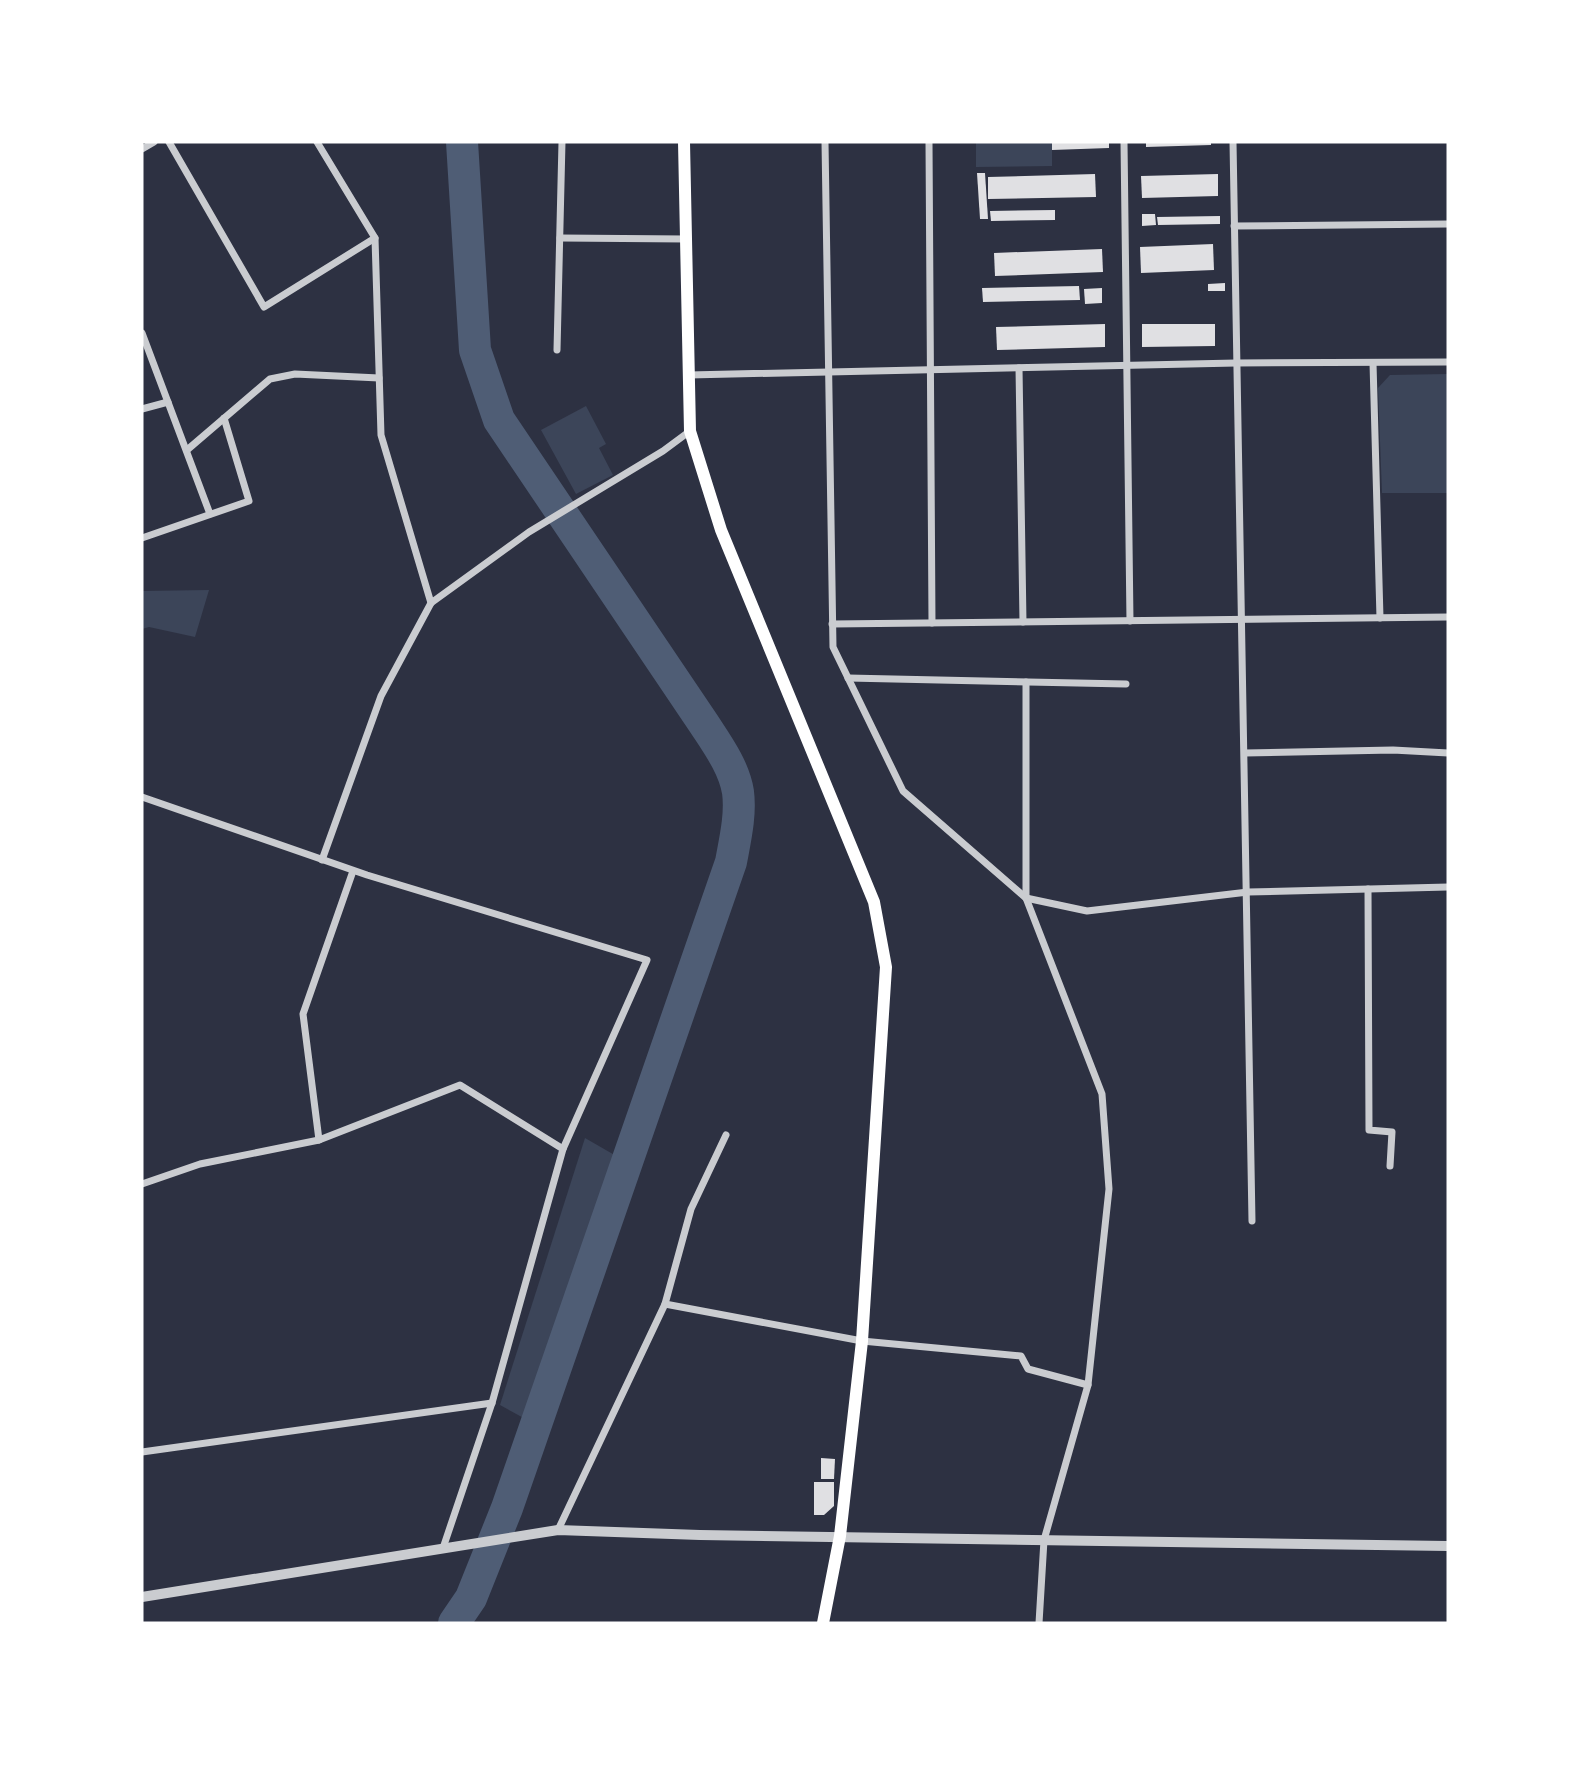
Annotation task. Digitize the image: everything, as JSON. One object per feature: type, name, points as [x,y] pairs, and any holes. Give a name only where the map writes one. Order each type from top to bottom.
[{"type":"main road","points":[[684,142],[690,431],[722,530],[874,902],[886,967],[862,1341],[840,1536],[824,1623]]},
{"type":"street","points":[[142,149],[154,142]]},
{"type":"street","points":[[169,142],[264,307],[375,238]]},
{"type":"street","points":[[317,142],[375,238],[381,435],[431,603]]},
{"type":"street","points":[[557,350],[562,142]]},
{"type":"street","points":[[825,142],[833,647],[903,791],[1026,898],[1087,911],[1248,892],[1448,887]]},
{"type":"street","points":[[929,142],[932,623]]},
{"type":"street","points":[[1124,142],[1130,621]]},
{"type":"street","points":[[1233,142],[1252,1221]]},
{"type":"street","points":[[1234,226],[1448,224]]},
{"type":"street","points":[[560,238],[686,239]]},
{"type":"street","points":[[142,333],[210,514]]},
{"type":"street","points":[[689,374],[1236,363],[1448,362]]},
{"type":"street","points":[[1373,363],[1380,618]]},
{"type":"street","points":[[1019,368],[1023,622]]},
{"type":"street","points":[[187,450],[270,379],[295,374],[379,378]]},
{"type":"street","points":[[142,409],[168,402]]},
{"type":"street","points":[[142,538],[249,501],[224,418]]},
{"type":"street","points":[[322,860],[381,696],[431,603],[529,531],[663,451],[690,431]]},
{"type":"street","points":[[832,625],[1448,617]]},
{"type":"street","points":[[848,678],[1126,684]]},
{"type":"street","points":[[1026,682],[1026,898],[1102,1094],[1109,1189],[1087,1385],[1044,1540],[1039,1623]]},
{"type":"street","points":[[1245,753],[1393,750],[1448,753]]},
{"type":"street","points":[[142,797],[322,860],[647,960],[563,1149],[492,1403],[443,1548]]},
{"type":"street","points":[[319,1139],[303,1014],[353,870]]},
{"type":"street","points":[[1368,889],[1369,1130],[1392,1132],[1390,1166]]},
{"type":"street","points":[[142,1184],[200,1164],[319,1139],[460,1085],[563,1149]]},
{"type":"street","points":[[558,1530],[665,1304],[691,1209],[726,1135]]},
{"type":"street","points":[[665,1304],[862,1341],[1021,1356],[1028,1369],[1087,1385]]},
{"type":"street","points":[[142,1452],[492,1403]]},
{"type":"street","points":[[142,1597],[558,1530],[1448,1546]]},
{"type":"shaded area","points":[[976,142],[1052,142],[1052,166],[976,167]]},
{"type":"shaded area","points":[[1448,374],[1448,493],[1382,493],[1378,388],[1390,375]]},
{"type":"shaded area","points":[[586,406],[606,444],[599,448],[613,475],[576,494],[541,430]]},
{"type":"shaded area","points":[[209,590],[195,637],[149,627],[142,629],[142,591]]},
{"type":"shaded area","points":[[585,1138],[618,1157],[531,1422],[500,1405]]},
{"type":"building","points":[[1052,142],[1109,142],[1109,148],[1052,150]]},
{"type":"building","points":[[1146,142],[1211,142],[1211,145],[1146,147]]},
{"type":"building","points":[[977,173],[985,173],[988,219],[980,219]]},
{"type":"building","points":[[1095,174],[1096,197],[988,199],[988,177]]},
{"type":"building","points":[[1218,174],[1218,196],[1142,198],[1141,176]]},
{"type":"building","points":[[1055,210],[1055,220],[991,221],[990,211]]},
{"type":"building","points":[[1142,214],[1155,214],[1156,225],[1142,226]]},
{"type":"building","points":[[1220,216],[1220,224],[1158,225],[1157,217]]},
{"type":"building","points":[[1213,244],[1214,270],[1141,273],[1140,247]]},
{"type":"building","points":[[1102,249],[1103,272],[995,276],[994,253]]},
{"type":"building","points":[[1225,283],[1225,291],[1208,291],[1208,284]]},
{"type":"building","points":[[1079,286],[1080,300],[983,302],[982,288]]},
{"type":"building","points":[[1102,288],[1102,303],[1085,304],[1084,289]]},
{"type":"building","points":[[1105,324],[1105,347],[997,350],[996,327]]},
{"type":"building","points":[[1142,324],[1215,324],[1215,346],[1142,347]]},
{"type":"building","points":[[821,1458],[835,1459],[834,1479],[821,1479]]},
{"type":"building","points":[[814,1482],[834,1482],[834,1506],[824,1515],[814,1515]]},
{"type":"waterway","points":[[454,1623],[471,1598],[507,1508],[731,862],[739,810],[736,783],[719,748],[499,420],[475,350],[462,142]]}]
